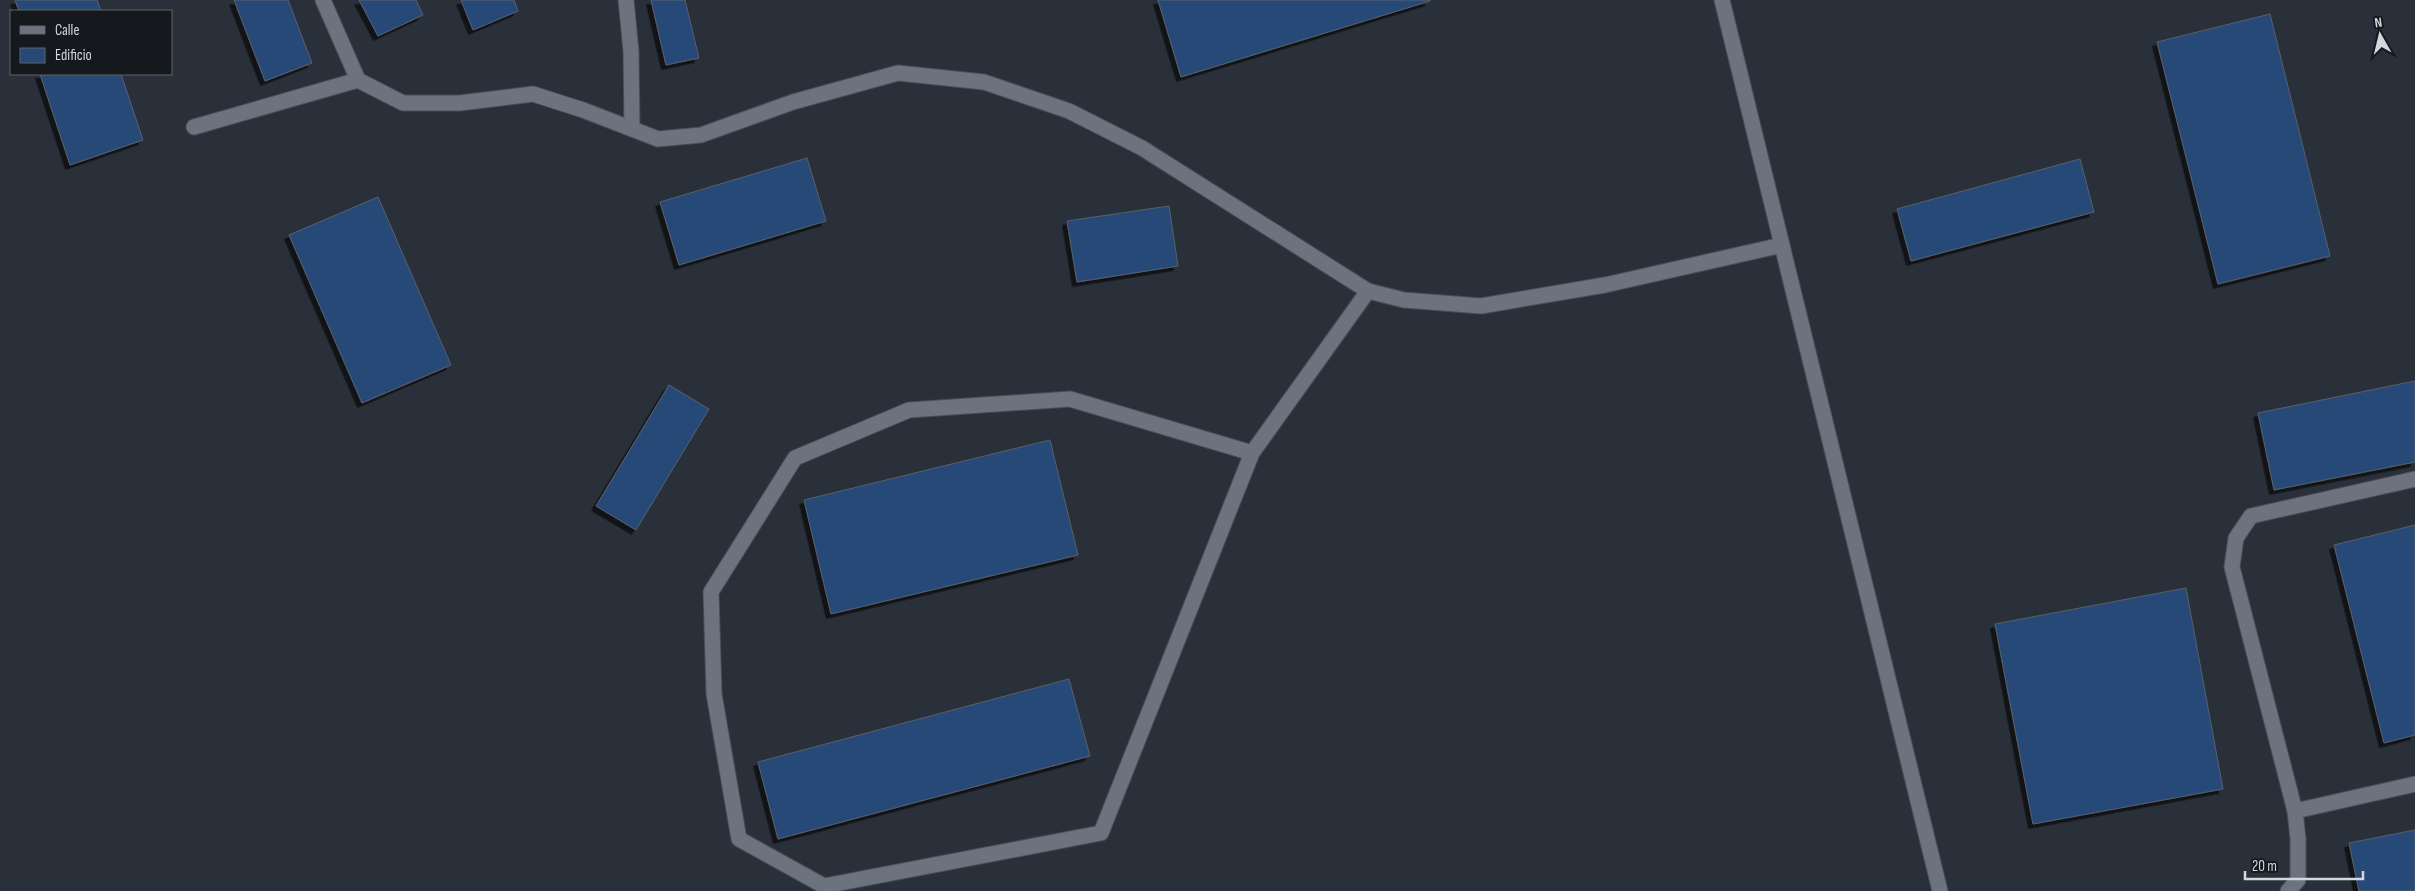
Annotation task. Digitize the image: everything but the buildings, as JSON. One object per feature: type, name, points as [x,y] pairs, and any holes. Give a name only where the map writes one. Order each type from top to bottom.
[{"type":"street","points":[[323,0],[358,80],[403,103],[460,103],[533,94],[632,128],[658,139],[701,135],[794,102],[898,72],[984,82],[1069,111],[1142,148],[1368,291],[1404,300],[1481,306],[1605,285],[1782,245]]},
{"type":"street","points":[[626,0],[630,51],[632,128]]},
{"type":"street","points":[[1722,0],[1940,891]]},
{"type":"street","points":[[194,127],[358,80]]},
{"type":"street","points":[[1252,453],[1070,399],[909,410],[795,458],[711,592],[714,694],[739,839],[824,886],[1101,833],[1252,453],[1368,291]]},
{"type":"street","points":[[2288,891],[2298,880],[2298,839],[2295,811],[2232,567],[2236,538],[2251,516],[2415,479]]},
{"type":"street","points":[[2295,811],[2415,784]]}]
